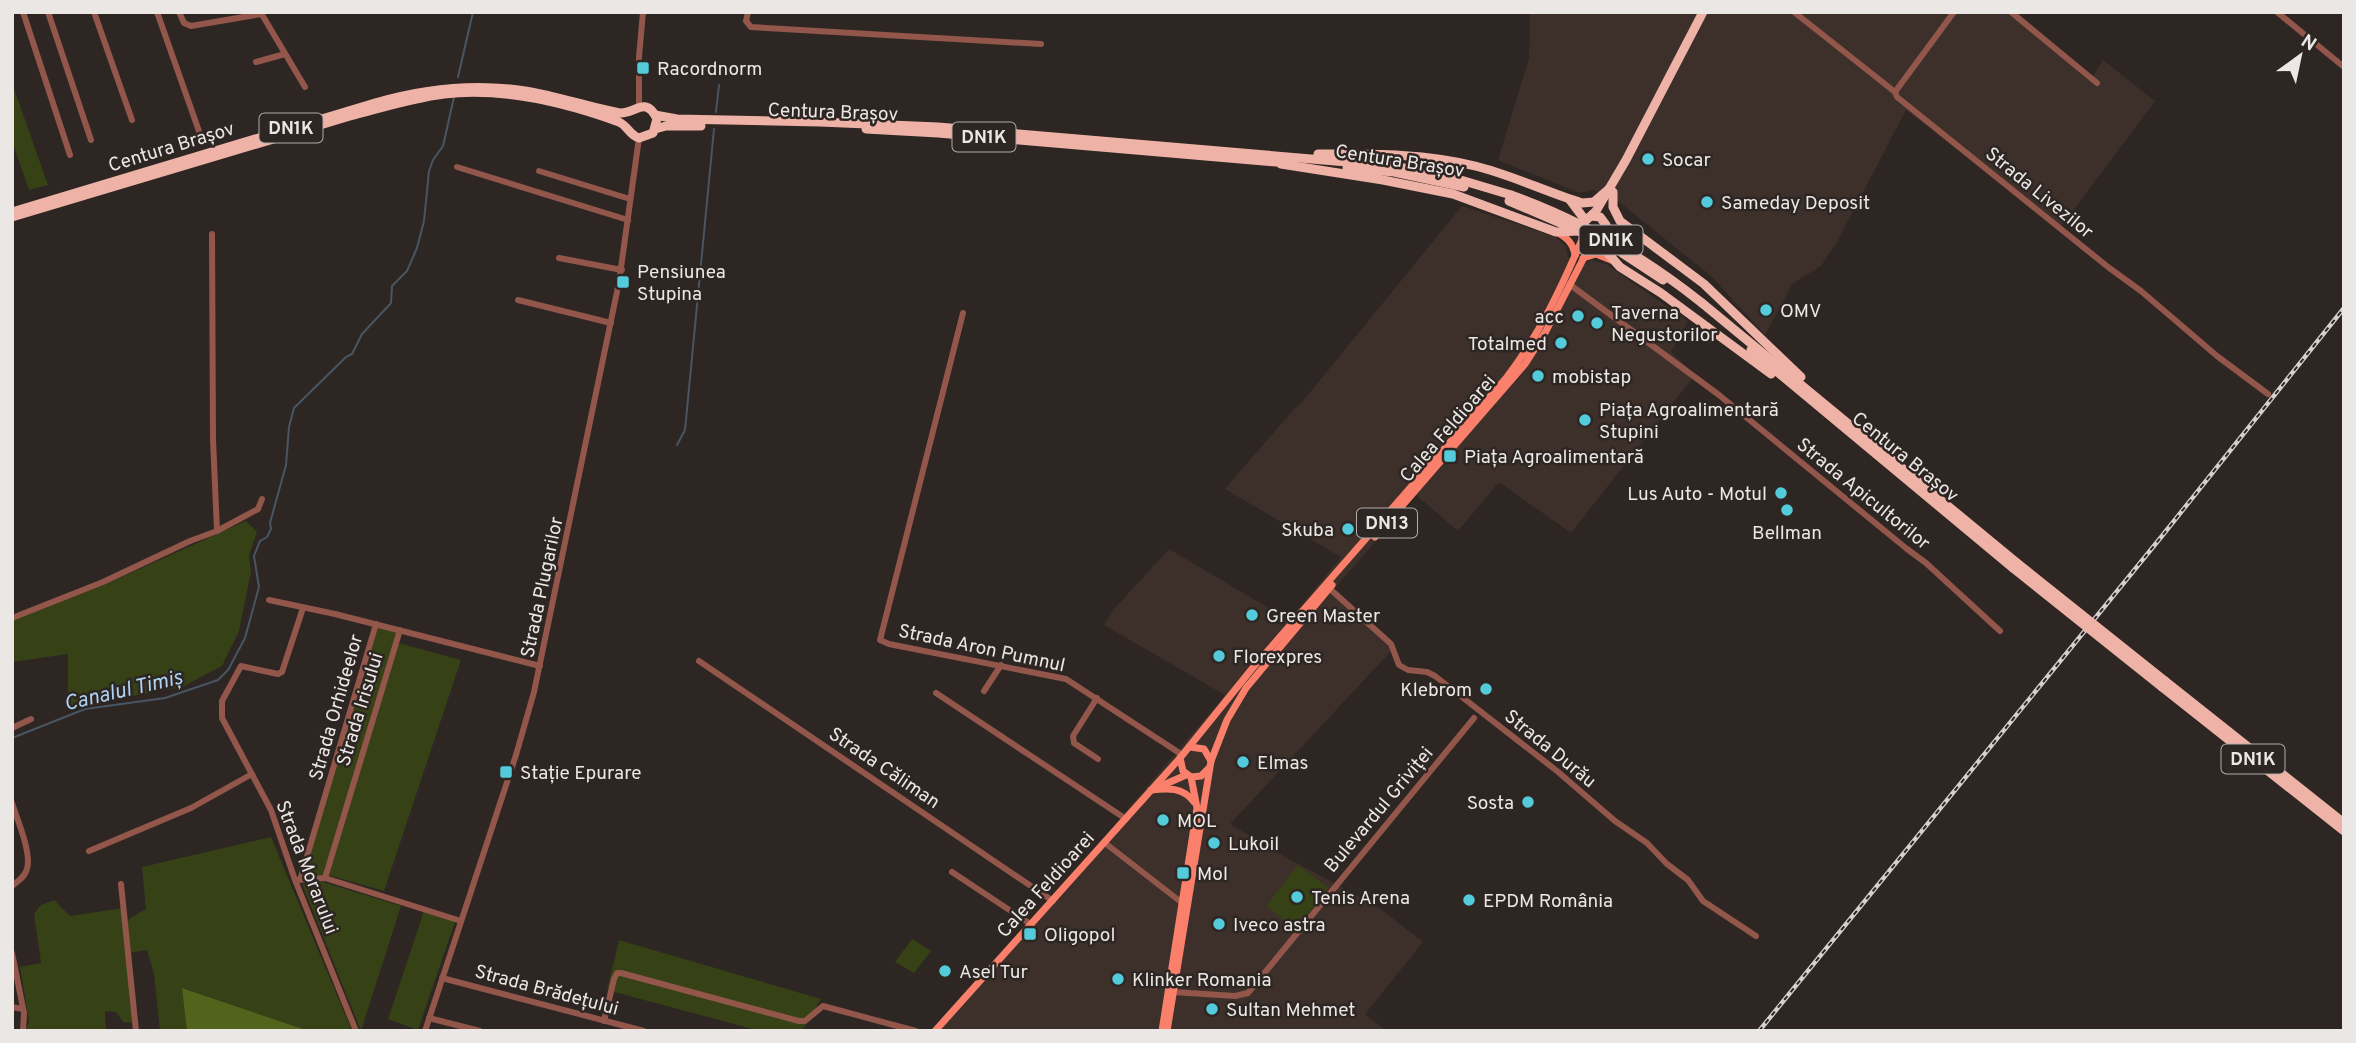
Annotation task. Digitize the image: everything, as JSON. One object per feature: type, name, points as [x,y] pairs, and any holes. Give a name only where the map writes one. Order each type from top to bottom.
[{"type":"highway","name":"DN13","points":[[1583,233],[1588,218],[1611,191],[1703,12]]},
{"type":"highway","name":"Centura Brașov","points":[[12,214],[421,92],[499,88],[628,113]]},
{"type":"highway","name":"Centura Brașov","points":[[12,214],[350,116],[445,94],[502,94],[541,99],[625,125],[630,134],[639,138],[649,136],[655,130],[666,126],[695,125],[880,130],[1394,166],[1454,177],[1580,223],[1672,279],[2015,566],[2344,831]]},
{"type":"highway","points":[[625,125],[628,113],[639,107]]},
{"type":"highway","name":"Centura Brașov","points":[[639,107],[648,108],[655,115],[677,119],[938,127],[1256,156]]},
{"type":"highway","points":[[655,115],[655,130]]},
{"type":"highway","points":[[1256,156],[1423,156],[1503,173],[1582,203],[1594,202],[1611,191],[1615,214],[1632,230]]},
{"type":"highway","points":[[1256,156],[1453,194],[1556,232],[1583,233],[1594,240],[1620,267],[1661,293],[1774,377],[1815,400]]},
{"type":"highway","name":"DN13","points":[[1594,240],[1603,237],[1611,191]]},
{"type":"highway","points":[[1570,200],[1588,218],[1632,230]]},
{"type":"highway","name":"DN1K","points":[[1632,230],[1690,272],[1803,379],[1815,400]]},
{"type":"highway","name":"Centura Brașov","points":[[2163,684],[2344,823]]},
{"type":"main road","points":[[1556,232],[1570,242],[1579,257],[1601,255],[1620,267]]},
{"type":"main road","name":"Calea Feldioarei","points":[[1151,790],[1189,776],[1201,776],[1209,769],[1227,720],[1246,688],[1329,588],[1513,380],[1546,331],[1569,284],[1579,257],[1583,233]]},
{"type":"main road","name":"Calea Feldioarei","points":[[935,1031],[1190,747],[1251,670],[1507,377],[1526,352],[1579,257],[1594,240]]},
{"type":"main road","points":[[1190,747],[1204,749],[1210,763]]},
{"type":"main road","name":"DN13","points":[[1181,756],[1181,768],[1189,776],[1200,811]]},
{"type":"main road","name":"DN13","points":[[1164,1031],[1181,902],[1210,763]]},
{"type":"main road","points":[[1151,790],[1177,789],[1191,798],[1200,811],[1164,1031]]},
{"type":"street","points":[[23,12],[70,155]]},
{"type":"street","points":[[48,12],[91,139]]},
{"type":"street","points":[[94,12],[132,120]]},
{"type":"street","points":[[157,12],[200,134]]},
{"type":"street","points":[[179,12],[184,23],[191,26],[261,13],[305,87]]},
{"type":"street","points":[[639,107],[643,12]]},
{"type":"street","points":[[748,12],[746,21],[751,27],[1041,44]]},
{"type":"street","name":"Strada Livezilor","points":[[1794,12],[2141,291],[2217,356],[2268,394]]},
{"type":"street","points":[[1895,92],[1954,12]]},
{"type":"street","points":[[2011,12],[2097,83]]},
{"type":"street","points":[[2277,12],[2344,67]]},
{"type":"street","points":[[256,62],[285,54]]},
{"type":"street","name":"Strada Plugarilor","points":[[425,1031],[518,749],[540,666],[622,270],[639,138]]},
{"type":"street","points":[[457,167],[628,220]]},
{"type":"street","points":[[539,171],[630,199]]},
{"type":"street","points":[[212,233],[216,531]]},
{"type":"street","points":[[559,258],[622,270]]},
{"type":"street","name":"Strada Apicultorilor","points":[[1569,284],[1719,395],[1926,562],[2000,631]]},
{"type":"street","points":[[518,300],[611,323]]},
{"type":"street","name":"Strada Aron Pumnul","points":[[963,313],[880,640],[889,644],[1058,676],[1078,685],[1181,756]]},
{"type":"street","points":[[12,618],[103,582],[216,531],[258,509],[262,499]]},
{"type":"street","name":"Strada Durău","points":[[1329,588],[1391,644],[1399,665],[1409,670],[1430,673],[1472,704],[1583,795],[1647,843],[1688,880],[1703,901],[1756,936]]},
{"type":"street","points":[[269,600],[540,666]]},
{"type":"street","name":"Strada Morarului","points":[[303,608],[284,669],[278,674],[239,667],[222,701],[222,718],[271,810],[356,1031]]},
{"type":"street","name":"Strada Orhideelor","points":[[298,880],[376,624]]},
{"type":"street","name":"Strada Irisului","points":[[325,878],[400,630]]},
{"type":"street","name":"Strada Căliman","points":[[699,661],[1053,901]]},
{"type":"street","points":[[984,691],[1001,665]]},
{"type":"street","points":[[936,693],[1126,819]]},
{"type":"street","points":[[1097,698],[1073,736],[1074,743],[1098,759]]},
{"type":"street","name":"Bulevardul Griviței","points":[[1172,992],[1235,996],[1248,993],[1474,718]]},
{"type":"street","points":[[12,728],[30,719]]},
{"type":"street","points":[[89,851],[191,808],[252,775]]},
{"type":"street","points":[[12,803],[28,864],[24,876],[12,886]]},
{"type":"street","points":[[1105,843],[1181,902]]},
{"type":"street","points":[[952,872],[1031,925]]},
{"type":"street","points":[[298,880],[325,878],[461,921]]},
{"type":"street","points":[[121,884],[136,1031]]},
{"type":"street","points":[[12,953],[23,1009],[23,1031]]},
{"type":"street","points":[[604,1021],[614,979],[617,973],[621,973],[799,1021],[805,1021],[823,1006],[916,1031]]},
{"type":"street","name":"Strada Brădețului","points":[[442,978],[644,1031]]},
{"type":"street","points":[[12,1007],[23,1009]]},
{"type":"street","points":[[429,1018],[480,1031]]},
{"type":"shaded area","points":[[1530,12],[2014,12],[2092,78],[2103,60],[2155,101],[2059,229],[1906,110],[1837,242],[1821,266],[1793,283],[1765,335],[1711,276],[1619,202],[1593,190],[1579,193],[1498,160],[1529,58]]},
{"type":"shaded area","points":[[1462,206],[1553,236],[1566,246],[1568,257],[1580,267],[1590,260],[1606,264],[1688,321],[1671,352],[1695,375],[1571,533],[1499,482],[1458,531],[1416,495],[1333,590],[1392,650],[1230,824],[1377,906],[1423,942],[1365,1014],[1387,1031],[939,1031],[1225,695],[1104,625],[1114,609],[1169,549],[1289,620],[1341,557],[1225,489],[1303,401]]},
{"type":"green space","points":[[12,83],[48,185],[29,190],[12,141]]},
{"type":"green space","points":[[246,521],[257,532],[249,555],[251,572],[239,631],[222,666],[182,687],[72,707],[68,693],[68,654],[12,662],[12,621],[104,585]]},
{"type":"green space","points":[[378,628],[397,632],[399,643],[461,660],[384,891],[328,875],[303,878]]},
{"type":"green space","points":[[271,837],[352,1031],[309,1031],[183,988],[187,1031],[160,1031],[154,974],[147,950],[128,953],[133,1023],[123,1022],[116,1012],[105,1011],[106,1031],[26,1031],[29,1021],[20,967],[41,963],[34,914],[41,905],[54,900],[70,916],[123,908],[126,924],[130,918],[146,909],[142,867]]},
{"type":"green space","name":"Tenis Arena","points":[[1298,865],[1328,888],[1296,929],[1266,906]]},
{"type":"green space","points":[[323,882],[401,906],[361,1031],[302,884]]},
{"type":"green space","points":[[424,911],[455,922],[418,1030],[388,1019]]},
{"type":"green space","points":[[912,939],[931,951],[914,973],[895,962]]},
{"type":"green space","points":[[619,940],[821,999],[802,1031],[760,1031],[607,990]]},
{"type":"green space","points":[[182,988],[309,1031],[187,1031]]},
{"type":"waterway","name":"Canalul Timiș","points":[[458,77],[473,12]]},
{"type":"waterway","points":[[716,112],[719,85]]},
{"type":"waterway","name":"Canalul Timiș","points":[[12,738],[85,709],[165,698],[218,680],[228,670],[245,638],[259,587],[254,556],[260,541],[267,537],[271,529],[270,523],[286,465],[289,427],[294,408],[352,354],[362,334],[391,303],[392,286],[407,271],[417,248],[424,221],[429,171],[443,146],[454,97]]},
{"type":"waterway","points":[[677,445],[685,430],[714,129]]},
{"type":"railway","points":[[1759,1031],[2344,308]]},
{"type":"place","name":"Racordnorm","points":[[643,68]]},
{"type":"place","name":"Socar","points":[[1648,159]]},
{"type":"place","name":"Sameday Deposit","points":[[1707,202]]},
{"type":"place","name":"Pensiunea Stupina","points":[[623,282]]},
{"type":"place","name":"OMV","points":[[1766,310]]},
{"type":"place","name":"acc","points":[[1578,316]]},
{"type":"place","name":"Taverna Negustorilor","points":[[1597,323]]},
{"type":"place","name":"Totalmed","points":[[1561,343]]},
{"type":"place","name":"mobistap","points":[[1538,376]]},
{"type":"place","name":"Piața Agroalimentară Stupini","points":[[1585,420]]},
{"type":"place","name":"Piața Agroalimentară","points":[[1450,456]]},
{"type":"place","name":"Lus Auto - Motul","points":[[1781,493]]},
{"type":"place","name":"Bellman","points":[[1787,510]]},
{"type":"place","name":"Skuba","points":[[1348,529]]},
{"type":"place","name":"Green Master","points":[[1252,615]]},
{"type":"place","name":"Florexpres","points":[[1219,656]]},
{"type":"place","name":"Klebrom","points":[[1486,689]]},
{"type":"place","name":"Elmas","points":[[1243,762]]},
{"type":"place","name":"Stație Epurare","points":[[506,772]]},
{"type":"place","name":"Sosta","points":[[1528,802]]},
{"type":"place","name":"MOL","points":[[1163,820]]},
{"type":"place","name":"Lukoil","points":[[1214,843]]},
{"type":"place","name":"Mol","points":[[1183,873]]},
{"type":"place","name":"Tenis Arena","points":[[1297,897]]},
{"type":"place","name":"EPDM România","points":[[1469,900]]},
{"type":"place","name":"Iveco astra","points":[[1219,924]]},
{"type":"place","name":"Oligopol","points":[[1030,934]]},
{"type":"place","name":"Asel Tur","points":[[945,971]]},
{"type":"place","name":"Klinker Romania","points":[[1118,979]]},
{"type":"place","name":"Sultan Mehmet","points":[[1212,1009]]}]
